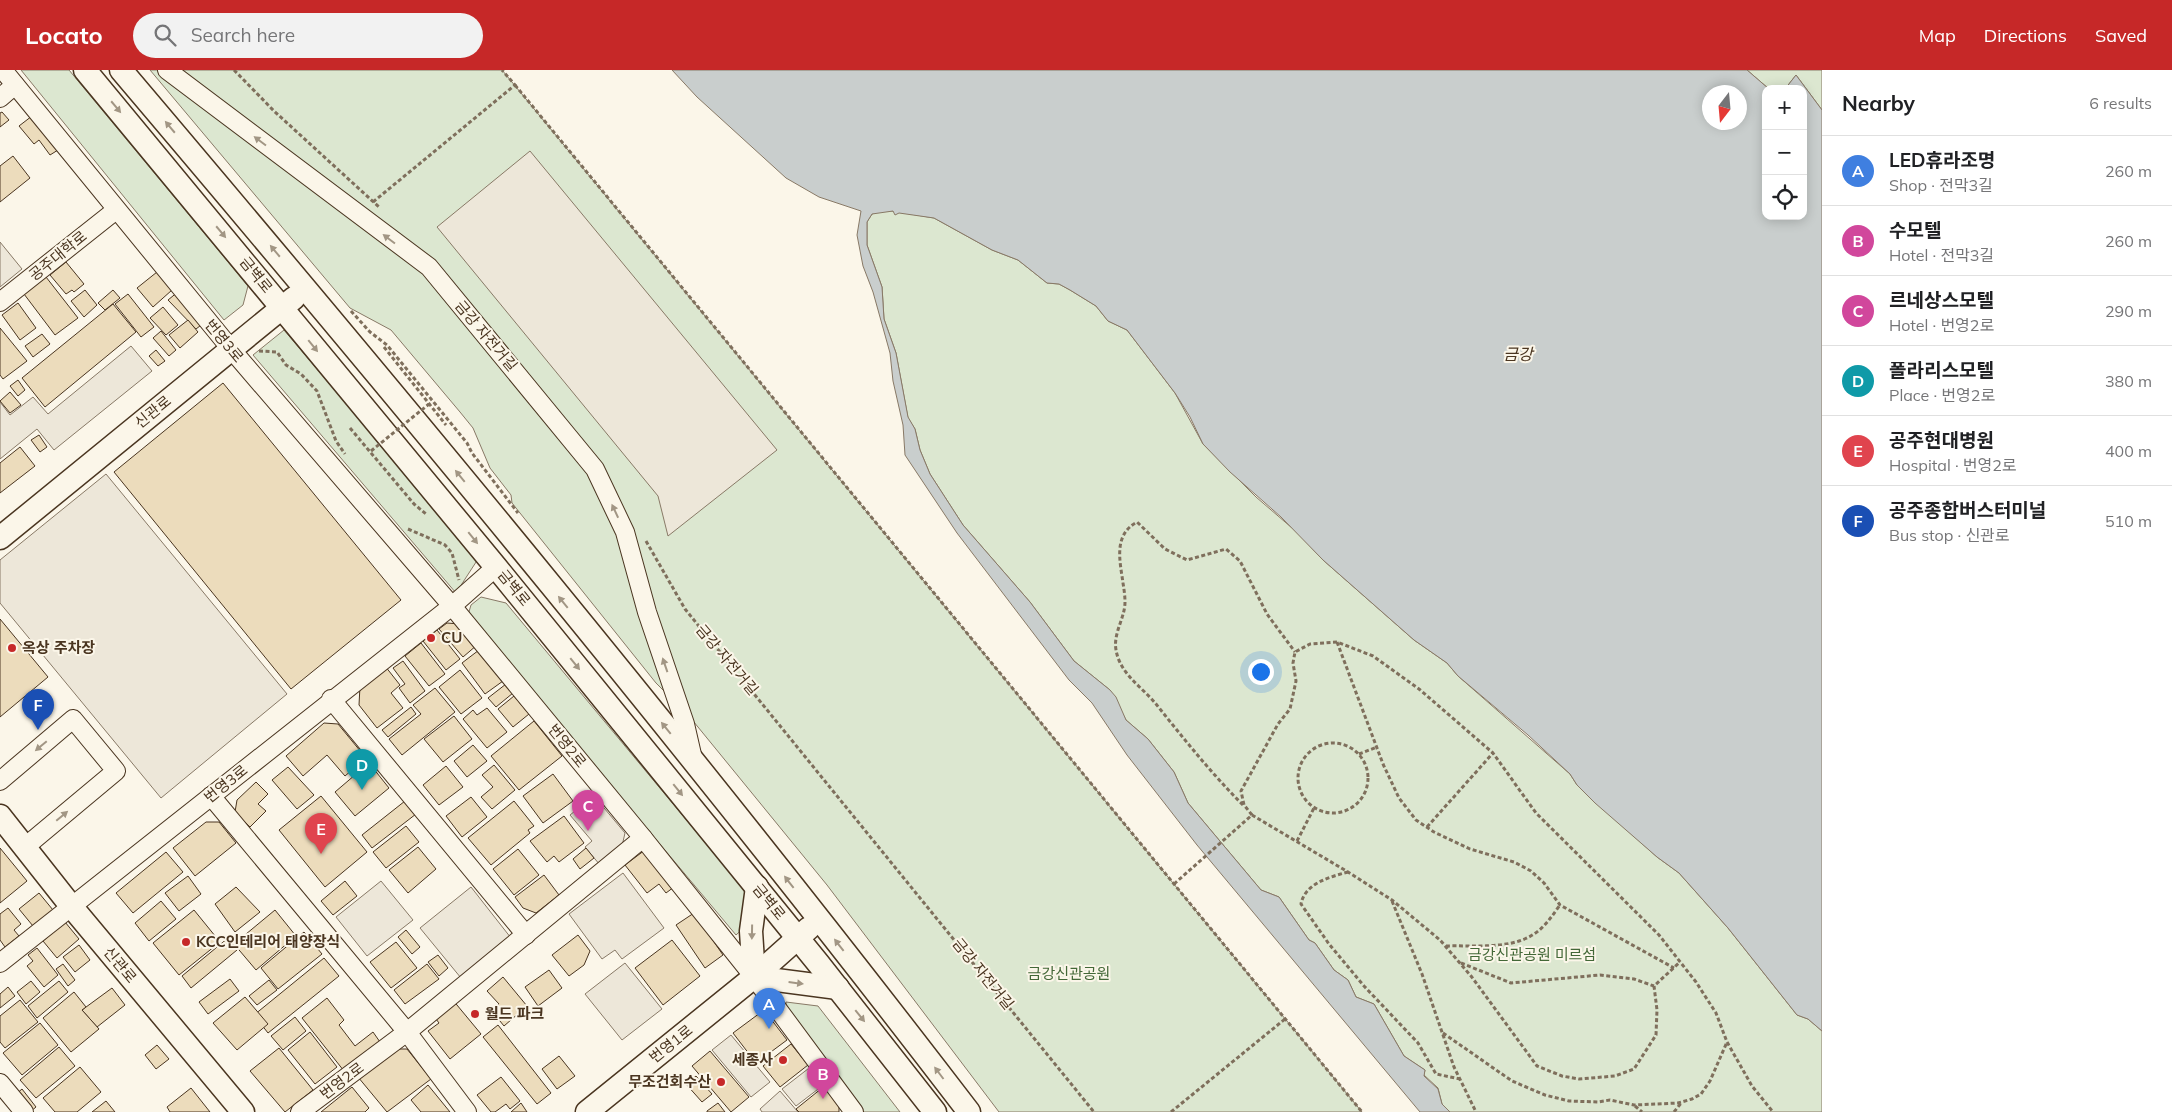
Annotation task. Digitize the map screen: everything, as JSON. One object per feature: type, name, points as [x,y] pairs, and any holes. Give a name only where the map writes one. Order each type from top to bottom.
[{"type":"main road","name":"금벽로","points":[[85,70],[496,567],[757,887],[935,1112]]},
{"type":"main road","name":"금벽로","points":[[122,70],[306,288],[694,762],[969,1112]]},
{"type":"main road","name":"신관로","points":[[0,538],[306,288]]},
{"type":"main road","name":"신관로","points":[[0,816],[71,906],[243,1112]]},
{"type":"main road","points":[[757,887],[751,931],[754,977],[838,988]]},
{"type":"main road","name":"번영1로","points":[[587,1112],[754,977],[797,937],[820,920]]},
{"type":"street","name":"번영3로","points":[[3,70],[230,349],[452,606]]},
{"type":"street","name":"금강 자전거길","points":[[167,70],[429,267],[595,469],[625,532],[647,612],[684,724],[694,762]]},
{"type":"street","points":[[0,98],[15,85]]},
{"type":"street","name":"공주대학로","points":[[0,302],[116,210]]},
{"type":"street","name":"번영3로","points":[[0,963],[452,606],[496,567]]},
{"type":"street","name":"번영2로","points":[[300,1112],[407,1032],[643,838],[452,606]]},
{"type":"street","points":[[332,699],[526,935]]},
{"type":"street","points":[[0,781],[74,719],[116,771],[25,847]]},
{"type":"street","points":[[211,796],[407,1032],[467,1112]]},
{"type":"street","points":[[643,838],[754,977],[854,1112]]},
{"type":"street","points":[[0,1083],[24,1112]]},
{"type":"path","points":[[234,70],[274,111],[381,208]]},
{"type":"path","points":[[502,70],[1362,1112]]},
{"type":"path","points":[[373,202],[515,85]]},
{"type":"path","points":[[384,347],[460,443]]},
{"type":"path","points":[[258,351],[276,352],[286,365],[302,374],[317,390],[336,441],[349,460]]},
{"type":"path","points":[[371,451],[429,404]]},
{"type":"path","points":[[350,428],[414,504],[429,516]]},
{"type":"path","points":[[1244,805],[1241,791],[1278,724],[1290,709],[1296,681],[1293,663],[1295,652],[1267,614],[1240,561],[1226,550],[1187,560],[1165,549],[1137,522],[1130,526],[1121,539],[1118,553],[1125,603],[1116,637],[1116,650],[1122,666],[1155,703],[1189,746],[1252,815],[1392,900],[1445,946],[1538,1066],[1562,1076],[1579,1079],[1615,1076],[1634,1070],[1656,1035],[1658,1010],[1654,986]]},
{"type":"path","points":[[403,525],[444,546],[452,553],[460,583],[464,574]]},
{"type":"path","name":"금강 자전거길","points":[[644,537],[685,609],[1094,1112]]},
{"type":"path","points":[[1337,642],[1399,798],[1416,820],[1470,849],[1514,862],[1531,871],[1544,883],[1560,905],[1674,968]]},
{"type":"path","points":[[1295,652],[1310,644],[1337,642],[1373,656],[1419,689],[1493,753],[1536,813],[1659,935],[1716,1013],[1727,1042],[1752,1086],[1773,1112]]},
{"type":"path","points":[[1326,743],[1344,745],[1359,754],[1366,764],[1368,786],[1356,805],[1347,811],[1336,813],[1314,808],[1300,790],[1298,778],[1300,766],[1306,755],[1326,743]]},
{"type":"path","points":[[1359,754],[1378,747]]},
{"type":"path","points":[[1427,827],[1493,753]]},
{"type":"path","points":[[1297,841],[1314,808]]},
{"type":"path","points":[[1174,884],[1252,815]]},
{"type":"path","points":[[1348,872],[1325,879],[1313,886],[1302,896],[1301,904],[1329,944],[1364,986],[1418,1043],[1436,1074],[1460,1079]]},
{"type":"path","points":[[1392,900],[1422,974],[1460,1079],[1476,1112]]},
{"type":"path","points":[[1445,946],[1508,944],[1533,935],[1546,923],[1560,905]]},
{"type":"path","points":[[1459,962],[1512,984],[1600,975],[1634,979],[1654,986]]},
{"type":"path","points":[[1654,986],[1680,962]]},
{"type":"path","points":[[1171,1112],[1285,1019]]},
{"type":"path","points":[[1442,1033],[1512,1081],[1545,1095],[1569,1100],[1598,1102],[1610,1100],[1634,1105],[1682,1102],[1701,1094],[1710,1081],[1727,1042]]},
{"type":"path","points":[[1674,1112],[1682,1102]]},
{"type":"path","points":[[1634,1105],[1642,1112]]},
{"type":"green space","points":[[21,70],[69,70],[248,286],[243,305],[224,320]]},
{"type":"green space","name":"금강신관공원","points":[[150,70],[502,70],[1362,1112],[999,1112],[827,885],[689,716],[656,683],[512,503],[511,495],[490,468],[473,428],[460,412],[391,330],[350,308]]},
{"type":"green space","points":[[1747,70],[1822,70],[1822,110],[1807,90],[1807,85],[1803,85],[1796,75],[1788,85],[1764,85]]},
{"type":"green space","name":"금강신관공원 미르섬","points":[[879,211],[893,211],[934,218],[992,250],[1018,260],[1047,283],[1059,284],[1070,290],[1096,306],[1108,321],[1127,330],[1175,393],[1203,444],[1256,497],[1299,534],[1323,560],[1414,640],[1447,663],[1458,676],[1570,774],[1577,785],[1657,857],[1679,873],[1728,928],[1797,1015],[1808,1019],[1822,1031],[1822,1112],[1450,1112],[1442,1104],[1438,1088],[1424,1075],[1425,1070],[1404,1056],[1374,1004],[1356,997],[1348,980],[1334,970],[1315,943],[1309,940],[1279,897],[1261,890],[1188,803],[1174,772],[1148,739],[1126,720],[1110,690],[1074,661],[1030,602],[963,525],[930,474],[920,450],[915,429],[908,418],[896,353],[884,319],[882,287],[867,245],[867,222],[872,214]]},
{"type":"green space","points":[[284,330],[478,559],[456,593],[253,355]]},
{"type":"green space","points":[[481,597],[506,603],[748,894],[748,924],[736,935],[468,615],[471,605]]},
{"type":"green space","points":[[786,1002],[818,1006],[900,1112],[863,1112],[786,1012]]},
{"type":"shaded area","points":[[530,151],[777,450],[668,536],[658,496],[437,227]]},
{"type":"shaded area","points":[[0,242],[22,269],[0,287]]},
{"type":"shaded area","points":[[131,346],[152,371],[54,450],[37,429],[0,459],[0,402],[10,415],[33,397],[48,414]]},
{"type":"shaded area","points":[[106,474],[287,694],[161,798],[0,603],[0,560]]},
{"type":"shaded area","points":[[594,796],[625,833],[622,846],[600,865],[585,847],[592,841],[570,815]]},
{"type":"shaded area","points":[[623,873],[664,928],[622,959],[615,950],[602,959],[569,914]]},
{"type":"shaded area","points":[[381,881],[413,920],[367,956],[336,917]]},
{"type":"shaded area","points":[[471,887],[511,938],[461,978],[420,928]]},
{"type":"shaded area","points":[[625,963],[662,1009],[622,1040],[585,994]]},
{"type":"shaded area","points":[[731,1035],[770,1082],[751,1097],[712,1050]]},
{"type":"shaded area","points":[[813,1065],[826,1083],[796,1106],[782,1089]]},
{"type":"shaded area","points":[[780,1091],[798,1112],[762,1112],[760,1109]]},
{"type":"water","name":"금강","points":[[672,70],[1747,70],[1764,85],[1762,85],[1762,220],[1807,220],[1807,90],[1822,110],[1822,1031],[1808,1019],[1797,1015],[1728,928],[1679,873],[1657,857],[1595,803],[1577,785],[1570,774],[1528,735],[1458,676],[1447,663],[1414,640],[1323,560],[1281,517],[1230,472],[1203,444],[1190,417],[1175,393],[1127,330],[1108,321],[1096,306],[1070,290],[1059,284],[1047,283],[1018,260],[992,250],[934,218],[899,213],[895,215],[893,211],[872,214],[867,222],[867,245],[882,287],[884,319],[896,353],[908,417],[915,429],[920,450],[930,474],[963,525],[1030,602],[1074,661],[1116,697],[1126,720],[1148,739],[1174,772],[1188,803],[1261,890],[1279,897],[1309,940],[1315,943],[1334,970],[1348,980],[1356,997],[1374,1004],[1404,1056],[1425,1070],[1424,1076],[1438,1089],[1442,1104],[1450,1112],[1420,1112],[1197,845],[1127,755],[1092,703],[1069,680],[957,533],[905,455],[903,425],[893,381],[890,353],[873,292],[863,266],[857,235],[861,211],[819,197],[786,178],[697,97]]},
{"type":"water","name":"금강","points":[[1796,75],[1803,85],[1788,85]]},
{"type":"building","points":[[2,112],[9,120],[0,127],[0,113]]},
{"type":"building","points":[[32,116],[58,150],[50,155],[39,140],[34,144],[19,126]]},
{"type":"building","points":[[13,156],[30,178],[0,202],[0,166]]},
{"type":"building","points":[[66,262],[84,284],[74,292],[72,290],[66,294],[50,275]]},
{"type":"building","points":[[157,272],[172,290],[153,307],[137,288]]},
{"type":"building","points":[[46,277],[78,318],[55,335],[24,294]]},
{"type":"building","points":[[85,290],[97,305],[84,317],[71,301]]},
{"type":"building","points":[[113,290],[120,298],[105,310],[98,303]]},
{"type":"building","points":[[179,291],[205,322],[196,329],[168,300]]},
{"type":"building","points":[[128,294],[154,327],[141,337],[115,304]]},
{"type":"building","points":[[18,303],[36,328],[20,340],[2,315]]},
{"type":"building","points":[[113,304],[136,332],[45,407],[22,378]]},
{"type":"building","points":[[163,307],[178,325],[166,335],[150,318]]},
{"type":"building","points":[[188,320],[198,332],[180,348],[169,335]]},
{"type":"building","points":[[0,328],[27,361],[3,379],[0,375]]},
{"type":"building","points":[[161,331],[176,350],[169,356],[153,338]]},
{"type":"building","points":[[42,334],[50,344],[33,357],[25,346]]},
{"type":"building","points":[[156,350],[165,361],[158,366],[149,356]]},
{"type":"building","points":[[18,380],[25,390],[18,396],[10,386]]},
{"type":"building","points":[[223,383],[401,600],[291,689],[114,472]]},
{"type":"building","points":[[10,392],[21,405],[10,413],[0,401]]},
{"type":"building","points":[[39,435],[47,447],[40,452],[31,440]]},
{"type":"building","points":[[20,447],[35,466],[0,493],[0,463]]},
{"type":"building","name":"옥상 주차장","points":[[0,619],[48,677],[0,717]]},
{"type":"building","points":[[447,623],[460,624],[477,645],[463,657],[439,629]]},
{"type":"building","points":[[437,630],[460,659],[446,670],[423,641]]},
{"type":"building","points":[[421,643],[445,674],[429,686],[405,656]]},
{"type":"building","points":[[479,650],[503,681],[485,694],[462,663]]},
{"type":"building","points":[[403,661],[425,691],[410,703],[399,688],[405,684],[393,668]]},
{"type":"building","points":[[385,666],[400,685],[391,693],[403,708],[377,728],[359,705],[360,686]]},
{"type":"building","points":[[460,670],[482,698],[461,714],[439,687]]},
{"type":"building","points":[[506,684],[513,693],[496,707],[488,698]]},
{"type":"building","points":[[435,688],[455,712],[402,755],[389,739],[421,714],[413,705]]},
{"type":"building","points":[[514,696],[529,714],[513,727],[498,709]]},
{"type":"building","points":[[411,707],[416,714],[388,737],[382,730]]},
{"type":"building","points":[[487,708],[507,732],[487,748],[463,719],[473,710],[477,715]]},
{"type":"building","points":[[454,716],[472,739],[443,762],[424,739]]},
{"type":"building","points":[[534,721],[562,756],[519,790],[491,756]]},
{"type":"building","points":[[324,723],[338,724],[366,758],[345,776],[327,755],[303,776],[286,756]]},
{"type":"building","points":[[473,745],[487,761],[467,777],[454,761]]},
{"type":"building","points":[[369,763],[389,788],[355,816],[335,792]]},
{"type":"building","points":[[494,765],[515,790],[492,809],[481,797],[493,787],[482,775]]},
{"type":"building","points":[[446,766],[463,787],[439,805],[423,785]]},
{"type":"building","points":[[288,767],[314,795],[297,809],[272,780]]},
{"type":"building","points":[[553,774],[573,801],[543,823],[523,796]]},
{"type":"building","points":[[256,782],[268,794],[258,804],[266,811],[250,827],[235,812],[237,800]]},
{"type":"building","points":[[321,796],[367,852],[325,887],[279,830]]},
{"type":"building","points":[[471,797],[487,817],[462,837],[446,816]]},
{"type":"building","points":[[405,801],[416,814],[372,848],[362,835]]},
{"type":"building","points":[[514,801],[534,826],[528,830],[530,833],[491,865],[468,838]]},
{"type":"building","points":[[564,816],[584,843],[559,862],[554,856],[547,862],[530,841]]},
{"type":"building","points":[[206,822],[219,822],[236,843],[195,876],[173,848]]},
{"type":"building","points":[[406,826],[419,842],[386,868],[373,852]]},
{"type":"building","points":[[418,847],[436,869],[408,893],[389,870]]},
{"type":"building","points":[[0,848],[27,881],[0,903]]},
{"type":"building","points":[[586,848],[594,858],[580,869],[573,859]]},
{"type":"building","points":[[518,849],[539,875],[514,895],[493,869]]},
{"type":"building","points":[[645,850],[674,887],[666,893],[659,884],[647,893],[625,865]]},
{"type":"building","points":[[166,852],[183,872],[133,913],[116,893]]},
{"type":"building","points":[[544,875],[559,895],[536,913],[523,908],[515,897]]},
{"type":"building","points":[[188,876],[201,894],[179,911],[165,893]]},
{"type":"building","points":[[345,881],[357,896],[333,915],[321,901]]},
{"type":"building","points":[[236,887],[260,912],[235,932],[215,904]]},
{"type":"building","points":[[39,893],[53,910],[33,926],[19,909]]},
{"type":"building","points":[[161,901],[176,919],[149,941],[135,923]]},
{"type":"building","points":[[8,908],[21,924],[14,930],[19,936],[5,947],[0,940],[0,914]]},
{"type":"building","name":"KCC인테리어 태양장식","points":[[194,910],[220,942],[179,975],[153,943]]},
{"type":"building","points":[[275,910],[296,936],[256,970],[234,944]]},
{"type":"building","points":[[694,913],[723,955],[705,968],[676,925]]},
{"type":"building","points":[[65,922],[79,939],[57,958],[43,941]]},
{"type":"building","points":[[406,930],[420,947],[412,954],[398,937]]},
{"type":"building","points":[[304,932],[322,954],[278,989],[261,968]]},
{"type":"building","points":[[578,935],[590,951],[584,965],[569,976],[552,955]]},
{"type":"building","points":[[228,938],[237,950],[191,988],[182,976]]},
{"type":"building","points":[[672,940],[700,976],[663,1005],[635,968]]},
{"type":"building","points":[[396,942],[417,968],[391,988],[370,962]]},
{"type":"building","points":[[79,945],[90,960],[75,972],[63,957]]},
{"type":"building","points":[[37,948],[58,975],[44,987],[27,966],[33,961],[28,955]]},
{"type":"building","points":[[438,955],[448,968],[439,976],[428,962]]},
{"type":"building","points":[[324,958],[339,976],[268,1033],[254,1015]]},
{"type":"building","points":[[63,964],[75,980],[68,986],[56,969]]},
{"type":"building","points":[[427,964],[439,979],[405,1004],[394,990]]},
{"type":"building","points":[[549,970],[562,988],[538,1006],[525,987]]},
{"type":"building","points":[[503,977],[527,1006],[504,1026],[491,1010],[499,1004],[487,991]]},
{"type":"building","points":[[230,979],[239,991],[208,1014],[199,1002]]},
{"type":"building","points":[[269,980],[277,990],[257,1005],[249,996]]},
{"type":"building","points":[[31,981],[40,992],[26,1004],[17,992]]},
{"type":"building","points":[[59,981],[68,992],[37,1018],[28,1006]]},
{"type":"building","points":[[8,987],[15,996],[0,1008],[0,994]]},
{"type":"building","points":[[112,988],[125,1005],[97,1027],[82,1010]]},
{"type":"building","points":[[74,992],[86,1007],[82,1010],[99,1029],[71,1052],[43,1018]]},
{"type":"building","points":[[245,997],[268,1024],[237,1050],[213,1023]]},
{"type":"building","points":[[327,998],[344,1020],[339,1025],[355,1046],[373,1032],[380,1042],[344,1071],[302,1018]]},
{"type":"building","points":[[452,999],[481,1034],[450,1059],[428,1031],[439,1023],[433,1015]]},
{"type":"building","points":[[20,1000],[38,1022],[5,1048],[0,1042],[0,1016]]},
{"type":"building","points":[[764,1010],[787,1040],[756,1063],[733,1033]]},
{"type":"building","points":[[295,1017],[306,1031],[283,1050],[271,1036]]},
{"type":"building","points":[[40,1023],[58,1045],[22,1075],[3,1053]]},
{"type":"building","points":[[498,1025],[551,1093],[537,1104],[483,1037]]},
{"type":"building","points":[[310,1032],[337,1067],[315,1084],[288,1050]]},
{"type":"building","points":[[791,1044],[808,1065],[780,1087],[763,1066]]},
{"type":"building","points":[[157,1045],[169,1059],[156,1069],[145,1055]]},
{"type":"building","points":[[59,1047],[75,1066],[36,1098],[20,1080]]},
{"type":"building","points":[[279,1048],[313,1090],[285,1112],[250,1071]]},
{"type":"building","points":[[393,1049],[407,1049],[431,1079],[387,1112],[358,1077]]},
{"type":"building","name":"무조건회수산","points":[[710,1051],[749,1097],[731,1112],[692,1066]]},
{"type":"building","points":[[559,1056],[575,1076],[557,1089],[542,1069]]},
{"type":"building","points":[[80,1067],[101,1092],[77,1112],[55,1112],[43,1098]]},
{"type":"building","points":[[696,1076],[712,1094],[702,1102],[686,1084]]},
{"type":"building","points":[[501,1077],[520,1101],[510,1109],[506,1104],[495,1112],[491,1112],[477,1095]]},
{"type":"building","points":[[827,1084],[839,1104],[839,1112],[799,1112],[796,1109]]},
{"type":"building","points":[[428,1085],[450,1112],[421,1112],[411,1100]]},
{"type":"building","points":[[352,1087],[369,1108],[365,1112],[321,1112]]},
{"type":"building","points":[[191,1088],[210,1112],[170,1112],[167,1107]]},
{"type":"building","points":[[22,1089],[36,1107],[30,1112],[15,1095]]},
{"type":"building","points":[[106,1101],[115,1112],[92,1112]]},
{"type":"building","points":[[521,1103],[527,1112],[511,1112]]},
{"type":"building","points":[[718,1103],[725,1112],[707,1112],[707,1111]]},
{"type":"place","name":"CU","points":[[431,638]]},
{"type":"place","name":"옥상 주차장","points":[[12,648]]},
{"type":"place","name":"공주종합버스터미널","points":[[38,730]]},
{"type":"place","name":"폴라리스모텔","points":[[362,790]]},
{"type":"place","name":"르네상스모텔","points":[[588,831]]},
{"type":"place","name":"공주현대병원","points":[[321,854]]},
{"type":"place","name":"KCC인테리어 태양장식","points":[[186,942]]},
{"type":"place","name":"월드 파크","points":[[475,1014]]},
{"type":"place","name":"LED휴라조명","points":[[769,1029]]},
{"type":"place","name":"세종사","points":[[783,1060]]},
{"type":"place","name":"무조건회수산","points":[[721,1082]]},
{"type":"place","name":"수모텔","points":[[823,1099]]}]
